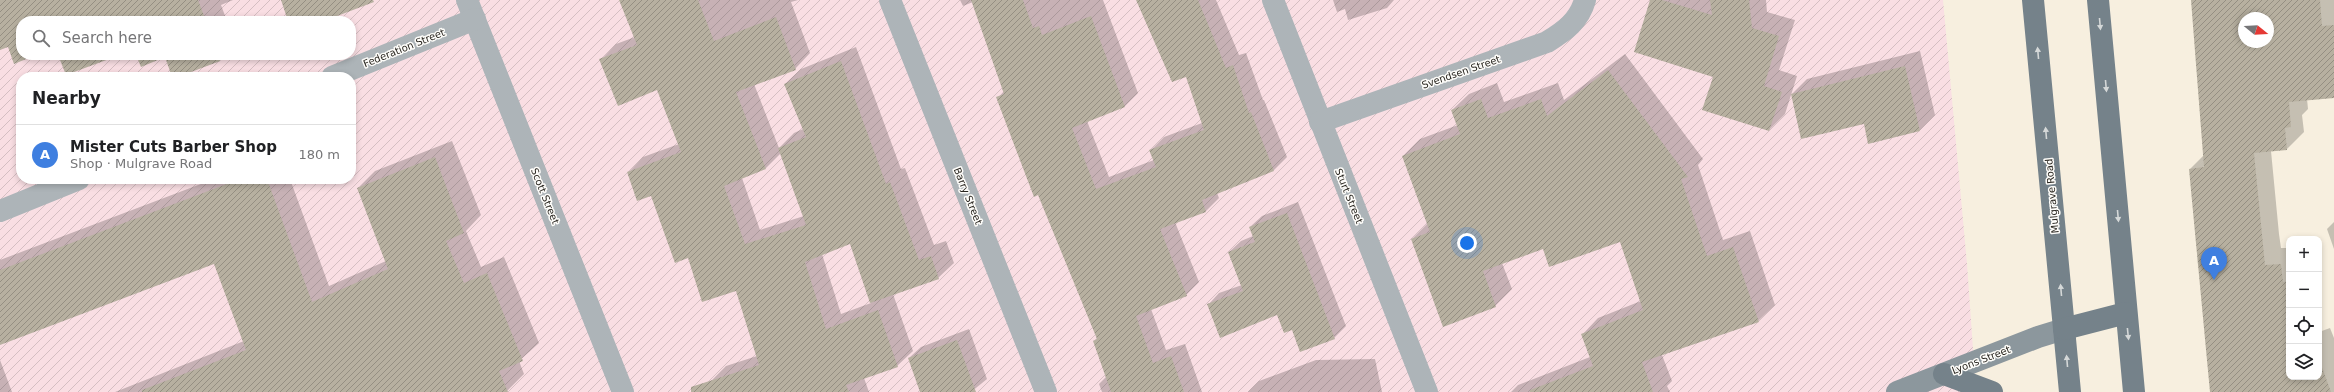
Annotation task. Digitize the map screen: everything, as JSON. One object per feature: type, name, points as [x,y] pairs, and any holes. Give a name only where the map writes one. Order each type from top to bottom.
[{"type":"main road","name":"Mulgrave Road","points":[[2033,0],[2070,392]]},
{"type":"main road","points":[[2098,0],[2134,392]]},
{"type":"main road","points":[[2064,329],[2126,313]]},
{"type":"main road","points":[[1944,374],[1992,392]]},
{"type":"street","name":"Barry Street","points":[[890,0],[1046,392]]},
{"type":"street","name":"Sturt Street","points":[[1273,0],[1427,392]]},
{"type":"street","name":"Svendsen Street","points":[[1320,122],[1547,42],[1570,27],[1586,0]]},
{"type":"street","name":"Federation Street","points":[[342,72],[471,10]]},
{"type":"street","name":"Scott Street","points":[[471,10],[622,392]]},
{"type":"street","points":[[0,211],[67,184]]},
{"type":"street","name":"Lyons Street","points":[[1898,392],[2038,337],[2064,329]]},
{"type":"shaded area","points":[[0,0],[1943,0],[1967,264],[1976,392],[0,392]]},
{"type":"building","points":[[0,0],[198,0],[204,16],[16,16],[16,60],[24,60],[14,64],[8,47],[0,50]]},
{"type":"building","points":[[281,0],[373,0],[374,2],[337,16],[286,16]]},
{"type":"building","points":[[619,0],[698,0],[714,41],[776,17],[796,70],[736,92],[766,169],[724,186],[745,244],[806,225],[778,148],[806,137],[784,84],[841,61],[886,184],[890,182],[919,260],[931,256],[939,279],[870,303],[850,244],[805,262],[826,329],[878,310],[898,367],[846,385],[849,392],[691,392],[691,387],[759,365],[736,291],[702,302],[688,258],[675,263],[651,196],[637,201],[627,172],[681,152],[657,90],[618,106],[599,59],[637,45]]},
{"type":"building","points":[[971,0],[1023,0],[1033,28],[1039,26],[1042,35],[1091,16],[1125,107],[1072,128],[1096,189],[1156,167],[1149,150],[1204,130],[1186,77],[1172,82],[1136,0],[1198,0],[1226,68],[1233,65],[1249,113],[1251,112],[1274,171],[1202,200],[1206,212],[1160,229],[1187,296],[1136,316],[1153,363],[1171,356],[1184,392],[1111,392],[1093,341],[1097,339],[1038,195],[1034,197],[996,97],[1004,94]]},
{"type":"building","points":[[1650,0],[1662,0],[1712,15],[1710,0],[1749,0],[1752,28],[1779,36],[1764,86],[1782,92],[1769,131],[1702,110],[1713,77],[1634,52]]},
{"type":"building","points":[[2191,0],[2320,0],[2322,26],[2334,25],[2334,98],[2289,102],[2291,127],[2285,128],[2287,150],[2254,153],[2265,265],[2281,264],[2283,282],[2286,282],[2286,380],[2322,380],[2322,367],[2331,392],[2210,392],[2189,169],[2204,167]]},
{"type":"building","points":[[60,60],[106,60],[74,72],[65,72]]},
{"type":"building","points":[[138,60],[158,60],[141,67]]},
{"type":"building","points":[[166,60],[220,61],[191,72],[170,72]]},
{"type":"building","points":[[1905,66],[1920,131],[1868,144],[1864,124],[1801,139],[1791,94]]},
{"type":"building","points":[[1608,70],[1688,177],[1681,179],[1707,256],[1733,247],[1759,322],[1642,362],[1653,392],[1530,392],[1530,390],[1593,366],[1581,334],[1643,310],[1620,242],[1549,267],[1543,249],[1483,271],[1496,307],[1443,327],[1411,239],[1430,232],[1402,156],[1460,134],[1451,110],[1481,99],[1488,118],[1541,99],[1547,116]]},
{"type":"building","points":[[435,157],[464,233],[446,241],[464,283],[487,273],[523,361],[499,371],[508,392],[142,392],[142,390],[246,350],[214,264],[0,345],[0,270],[227,184],[269,184],[312,302],[388,269],[357,188]]},
{"type":"building","points":[[1287,213],[1335,339],[1300,352],[1292,330],[1284,333],[1277,315],[1220,338],[1207,304],[1243,291],[1228,252],[1255,242],[1249,227]]},
{"type":"building","points":[[957,340],[976,392],[920,392],[908,358]]},
{"type":"place","name":"Mister Cuts Barber Shop","points":[[2214,280]]}]
